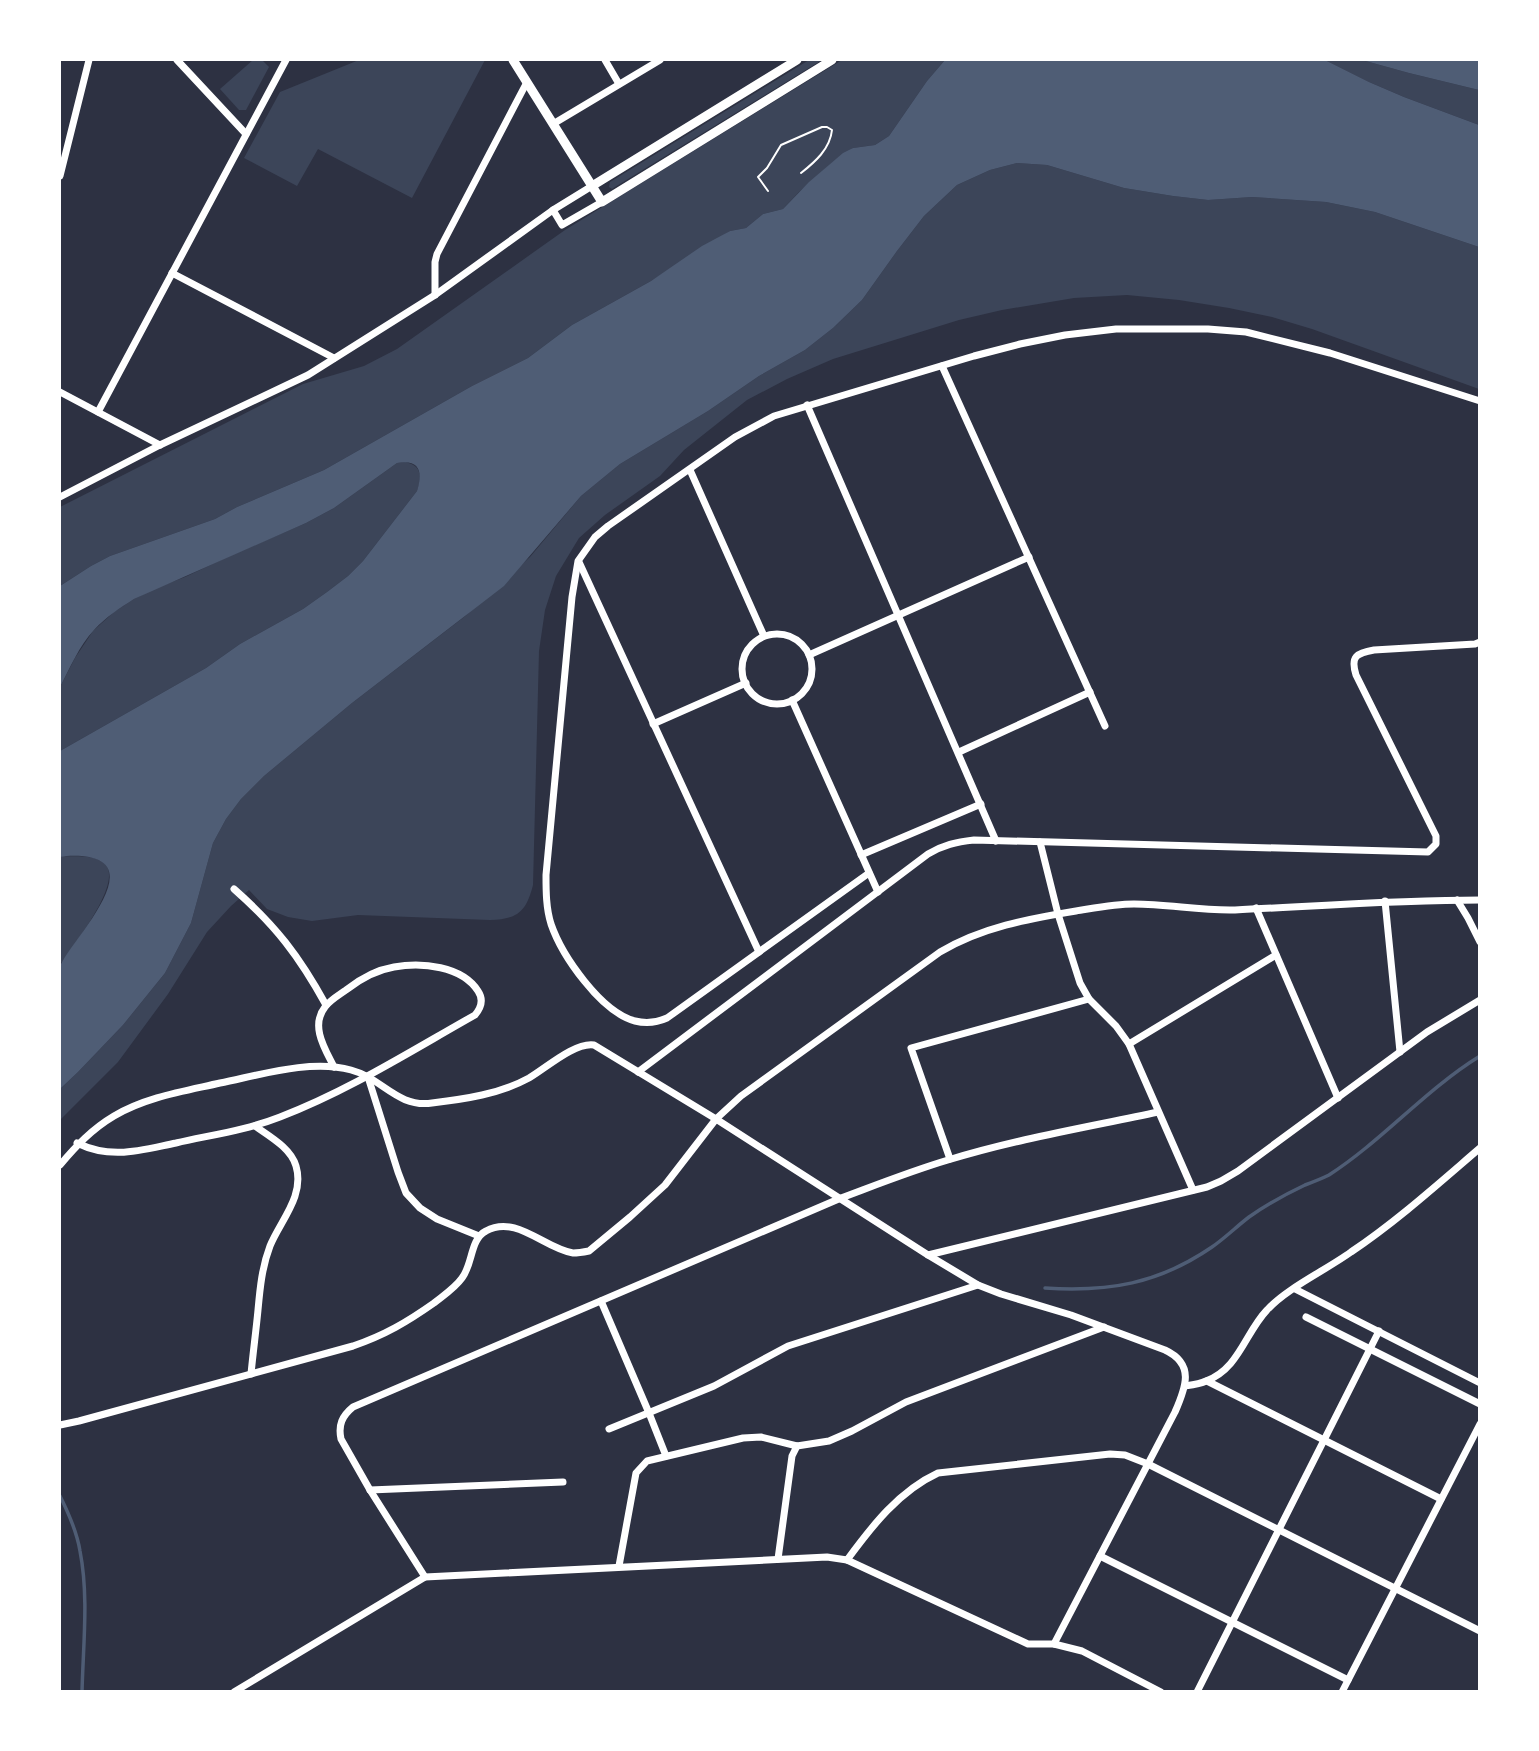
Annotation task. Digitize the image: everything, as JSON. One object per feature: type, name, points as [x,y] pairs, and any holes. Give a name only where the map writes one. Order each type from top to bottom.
[{"type":"street","points":[[60,176],[89,60]]},
{"type":"street","points":[[177,60],[246,134]]},
{"type":"street","points":[[98,412],[286,60]]},
{"type":"street","points":[[513,60],[602,202]]},
{"type":"street","points":[[605,60],[619,84]]},
{"type":"street","points":[[553,124],[660,60]]},
{"type":"street","points":[[60,497],[160,445],[315,371],[435,295],[553,210],[797,60]]},
{"type":"street","points":[[553,210],[562,225],[832,60]]},
{"type":"street","points":[[435,295],[437,254],[527,82]]},
{"type":"street","points":[[172,273],[334,358]]},
{"type":"street","points":[[869,873],[667,1018],[656,1023],[633,1021],[621,1014],[596,995],[578,974],[555,936],[549,920],[546,875],[569,623],[578,561],[595,537],[608,526],[754,425],[774,415],[1020,344],[1065,335],[1116,329],[1208,329],[1246,332],[1330,353],[1479,401]]},
{"type":"street","points":[[942,366],[1105,726]]},
{"type":"street","points":[[60,392],[160,445]]},
{"type":"street","points":[[807,405],[996,841]]},
{"type":"street","points":[[690,470],[764,636]]},
{"type":"street","points":[[809,655],[1029,558]]},
{"type":"street","points":[[578,561],[759,952]]},
{"type":"street","points":[[788,635],[798,640],[809,655],[812,672],[809,683],[802,693],[792,700],[771,703],[760,699],[751,692],[746,683],[743,661],[754,642],[764,636],[788,635]]},
{"type":"street","points":[[638,1072],[940,846],[974,840],[1428,852],[1436,844],[1436,836],[1356,675],[1354,658],[1361,652],[1374,650],[1479,642]]},
{"type":"street","points":[[653,724],[746,683]]},
{"type":"street","points":[[959,752],[1090,692]]},
{"type":"street","points":[[792,700],[878,892]]},
{"type":"street","points":[[862,855],[981,804]]},
{"type":"street","points":[[1040,842],[1058,914],[1080,983],[1089,999],[1116,1026],[1129,1044],[1193,1190]]},
{"type":"street","points":[[234,889],[286,942],[308,972],[326,1005]]},
{"type":"street","points":[[1457,900],[1479,942]]},
{"type":"street","points":[[60,1425],[353,1346],[401,1326],[458,1283],[469,1266],[479,1236],[494,1228],[510,1228],[526,1233],[571,1253],[589,1251],[664,1185],[728,1107],[940,953],[982,932],[1058,914],[1115,905],[1215,910],[1385,901],[1479,900]]},
{"type":"street","points":[[1385,901],[1400,1052]]},
{"type":"street","points":[[1256,908],[1338,1098]]},
{"type":"street","points":[[1129,1044],[1276,954]]},
{"type":"street","points":[[77,1143],[103,1153],[131,1152],[210,1137],[280,1117],[367,1076],[475,1015],[480,1009],[481,995],[470,982],[454,972],[431,966],[407,965],[370,974],[326,1005],[319,1021],[321,1041],[334,1067]]},
{"type":"street","points":[[950,1160],[911,1048],[1089,999]]},
{"type":"street","points":[[928,1255],[1207,1187],[1221,1181],[1444,1021],[1479,1000]]},
{"type":"street","points":[[60,1165],[77,1143],[133,1106],[263,1074],[316,1067],[352,1070],[367,1076],[408,1102],[419,1104],[499,1090],[528,1078],[576,1048],[594,1045],[978,1284],[1105,1327],[1174,1354],[1184,1367],[1185,1386],[1175,1412],[1054,1644]]},
{"type":"street","points":[[367,1076],[407,1192],[420,1208],[437,1219],[479,1236]]},
{"type":"street","points":[[425,1577],[341,1439],[340,1422],[353,1407],[841,1198],[950,1160],[1158,1112]]},
{"type":"street","points":[[251,1374],[265,1262],[270,1245],[289,1211],[298,1180],[290,1154],[255,1126]]},
{"type":"street","points":[[1185,1386],[1207,1381],[1232,1364],[1266,1310],[1368,1240],[1429,1192],[1479,1147]]},
{"type":"street","points":[[610,1429],[714,1386],[788,1346],[978,1284]]},
{"type":"street","points":[[1295,1289],[1479,1383]]},
{"type":"street","points":[[601,1301],[666,1456]]},
{"type":"street","points":[[1306,1317],[1479,1404]]},
{"type":"street","points":[[619,1566],[636,1473],[647,1461],[743,1438],[761,1437],[797,1446],[829,1441],[852,1432],[906,1402],[1105,1327]]},
{"type":"street","points":[[1197,1692],[1379,1331]]},
{"type":"street","points":[[1207,1381],[1441,1499]]},
{"type":"street","points":[[1342,1692],[1479,1424]]},
{"type":"street","points":[[778,1559],[792,1455],[797,1446]]},
{"type":"street","points":[[847,1560],[864,1537],[904,1494],[920,1481],[938,1473],[1125,1454],[1479,1631]]},
{"type":"street","points":[[370,1490],[562,1482]]},
{"type":"street","points":[[1100,1556],[1348,1680]]},
{"type":"street","points":[[234,1692],[425,1577],[827,1557],[847,1560],[1028,1644],[1054,1644],[1082,1651],[1161,1692]]},
{"type":"path","points":[[768,191],[758,177],[780,145],[824,127],[830,128],[832,134],[821,155],[801,173]]},
{"type":"shaded area","points":[[253,60],[262,60],[269,67],[246,110],[239,110],[220,89]]},
{"type":"shaded area","points":[[359,60],[485,60],[412,198],[318,149],[297,186],[244,158],[280,92]]},
{"type":"shaded area","points":[[809,60],[822,60],[612,189],[609,187],[610,182]]},
{"type":"shaded area","points":[[842,60],[945,60],[889,136],[875,145],[853,148],[833,162],[783,209],[763,214],[746,228],[730,231],[651,281],[572,325],[528,358],[472,386],[324,470],[215,519],[110,556],[60,586],[60,507],[303,384],[364,366],[397,349],[565,230]]},
{"type":"shaded area","points":[[945,60],[1325,60],[1404,97],[1479,125],[1479,247],[1375,212],[1326,202],[1252,197],[1208,200],[1173,196],[1124,188],[1047,165],[1017,163],[990,170],[957,185],[924,216],[862,300],[833,328],[805,350],[620,464],[581,496],[504,586],[352,703],[264,776],[241,799],[213,843],[191,923],[165,973],[123,1025],[60,1089],[60,967],[96,913],[109,883],[109,871],[102,862],[92,858],[60,857],[60,751],[206,668],[240,644],[303,609],[348,576],[363,561],[417,491],[420,478],[418,468],[411,463],[397,463],[334,508],[306,523],[134,599],[108,617],[89,636],[60,687],[60,586],[110,556],[215,519],[324,470],[472,386],[528,358],[572,325],[651,281],[702,246],[730,231],[746,228],[763,214],[783,209],[843,153],[853,148],[875,145],[889,136]]},
{"type":"shaded area","points":[[1325,60],[1362,60],[1479,90],[1479,125],[1404,97]]},
{"type":"shaded area","points":[[1362,60],[1479,60],[1479,90],[1409,73]]},
{"type":"shaded area","points":[[1017,163],[1047,165],[1124,188],[1173,196],[1208,200],[1252,197],[1326,202],[1375,212],[1479,247],[1479,389],[1272,317],[1179,300],[1127,295],[1074,298],[959,320],[833,359],[787,379],[747,400],[684,450],[660,476],[605,515],[579,538],[556,576],[545,610],[539,651],[533,885],[524,908],[514,916],[490,920],[358,915],[312,921],[288,917],[267,909],[249,890],[207,932],[168,994],[118,1062],[60,1120],[60,1089],[123,1025],[165,973],[191,923],[213,843],[241,799],[264,776],[352,703],[464,617],[530,557],[581,496],[620,464],[805,350],[833,328],[862,300],[924,216],[957,185],[990,170]]},
{"type":"shaded area","points":[[405,462],[418,469],[420,481],[417,491],[363,561],[348,576],[303,609],[240,644],[206,668],[60,751],[60,687],[93,631],[114,612],[156,588],[306,523],[334,508],[397,463]]},
{"type":"shaded area","points":[[60,857],[96,859],[105,864],[109,873],[102,900],[60,965]]},
{"type":"waterway","points":[[1045,1288],[1112,1287],[1152,1277],[1192,1260],[1262,1208],[1329,1175],[1349,1161],[1441,1084],[1480,1056]]},
{"type":"waterway","points":[[60,1496],[75,1530],[83,1568],[85,1622],[82,1692]]}]
